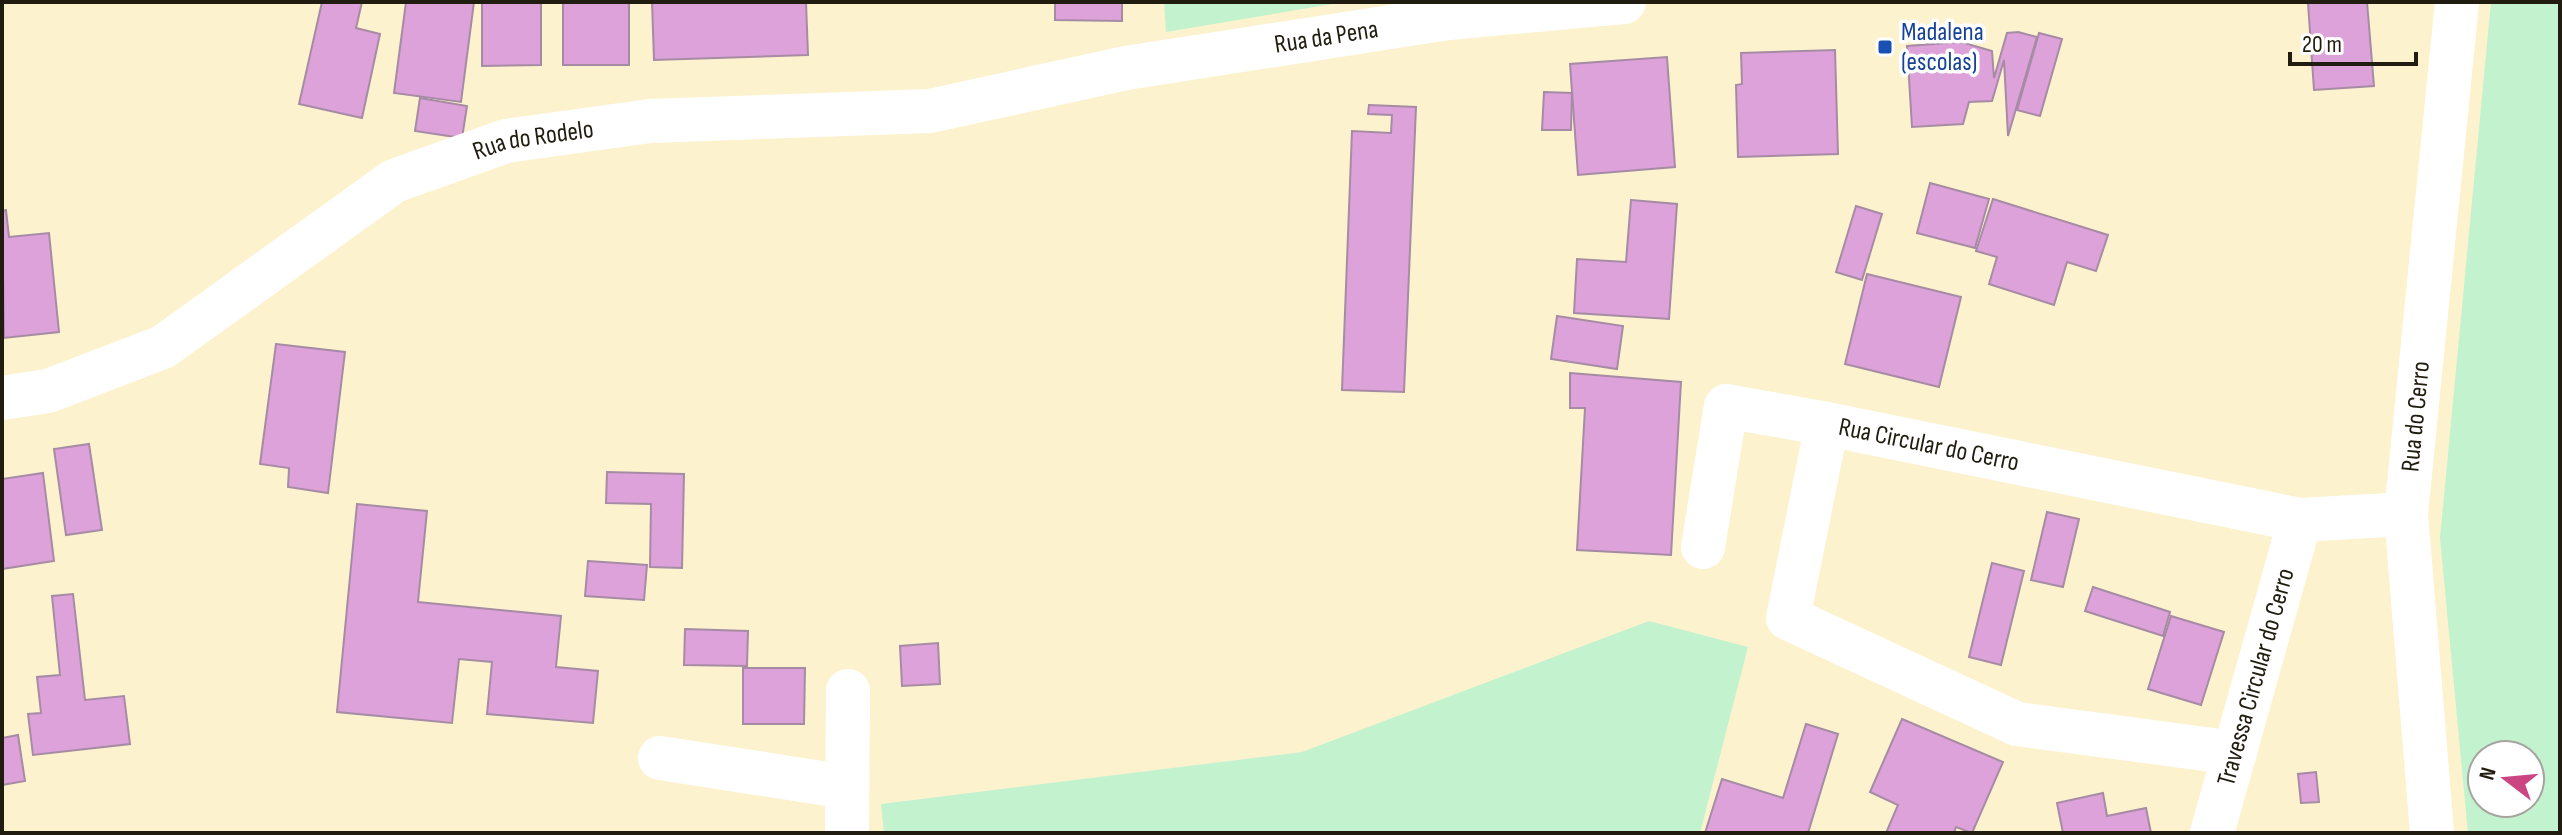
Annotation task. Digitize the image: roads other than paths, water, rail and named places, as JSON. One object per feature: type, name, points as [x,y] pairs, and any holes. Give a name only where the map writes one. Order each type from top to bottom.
[{"type":"street","name":"Rua da Pena","points":[[1126,68],[1448,18],[1624,2]]},
{"type":"street","name":"Rua do Cerro","points":[[2432,833],[2406,514],[2457,2]]},
{"type":"street","name":"Rua do Rodelo","points":[[2,398],[48,391],[163,347],[394,181],[506,141],[650,121],[930,111],[1126,68]]},
{"type":"street","points":[[1703,547],[1726,406],[1827,424]]},
{"type":"street","name":"Rua Circular do Cerro","points":[[2235,753],[2017,724],[1788,618],[1827,424],[2300,520],[2406,514]]},
{"type":"street","name":"Travessa Circular do Cerro","points":[[2212,833],[2300,520]]},
{"type":"street","points":[[847,833],[848,691]]},
{"type":"street","points":[[660,758],[847,787]]},
{"type":"place","name":"Madalena (escolas)","points":[[1885,47]]}]
